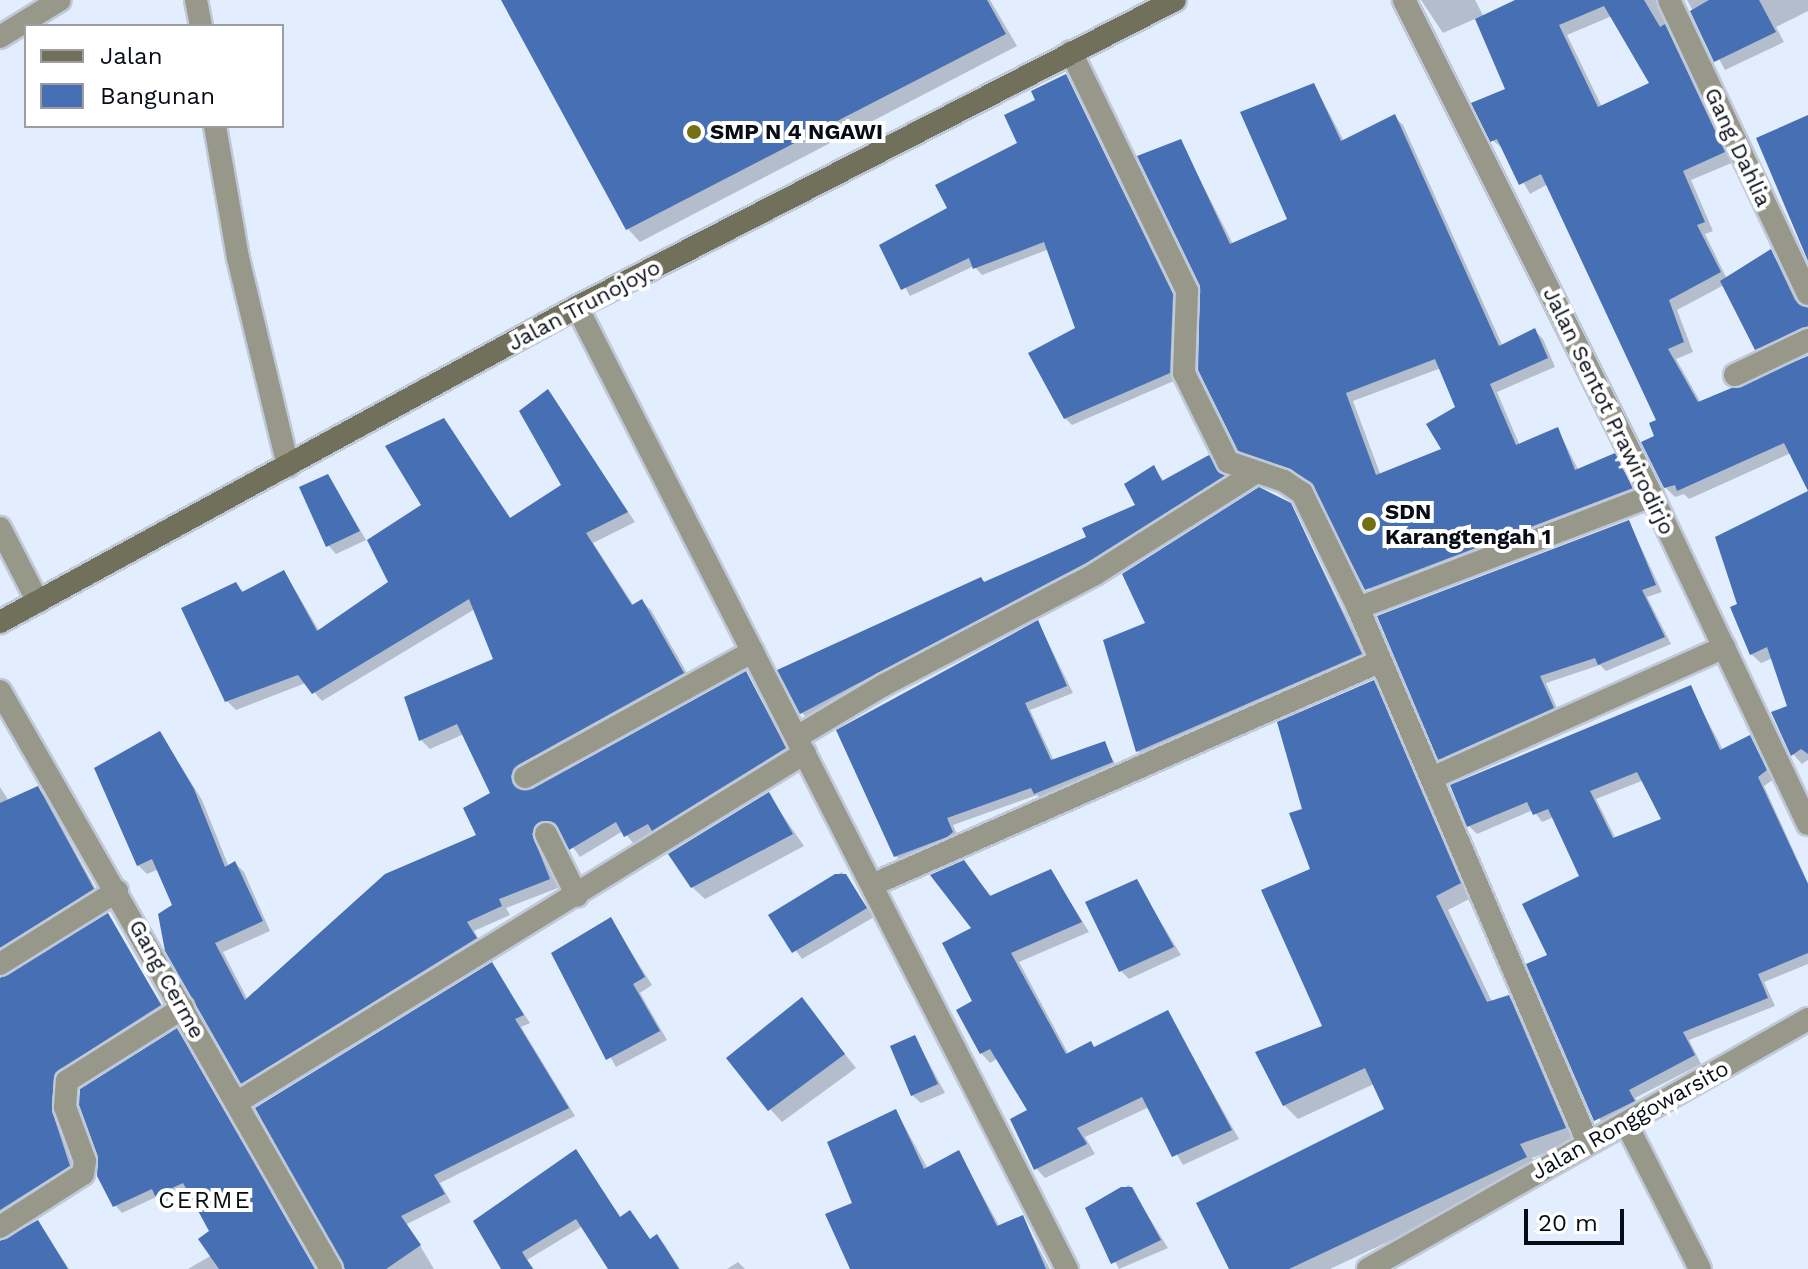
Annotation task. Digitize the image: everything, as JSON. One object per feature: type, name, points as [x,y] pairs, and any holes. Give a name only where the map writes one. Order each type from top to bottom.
[{"type":"main road","name":"Jalan Trunojoyo","points":[[0,622],[577,307],[1175,0]]},
{"type":"street","points":[[0,37],[60,0]]},
{"type":"street","points":[[196,0],[201,24]]},
{"type":"street","name":"Jalan Sentot Prawirodirjo","points":[[1404,0],[1652,496],[1808,824]]},
{"type":"street","name":"Gang Dahlia","points":[[1669,0],[1808,294]]},
{"type":"street","points":[[1071,52],[1187,291],[1184,373],[1230,465],[1302,493],[1434,777],[1588,1143]]},
{"type":"street","points":[[215,128],[238,258],[288,466]]},
{"type":"street","points":[[577,307],[1067,1269]]},
{"type":"street","points":[[1735,375],[1808,340]]},
{"type":"street","points":[[236,1103],[577,896],[801,745],[884,685],[1095,574],[1255,473]]},
{"type":"street","points":[[1358,608],[1652,496]]},
{"type":"street","points":[[0,528],[38,602]]},
{"type":"street","points":[[1434,777],[1724,647]]},
{"type":"street","points":[[525,777],[753,651]]},
{"type":"street","points":[[872,885],[1381,661]]},
{"type":"street","name":"Gang Cerme","points":[[0,691],[331,1269]]},
{"type":"street","points":[[546,834],[577,896]]},
{"type":"street","points":[[0,964],[117,891]]},
{"type":"street","points":[[0,1227],[83,1174],[85,1161],[65,1107],[67,1081],[183,1008]]},
{"type":"street","name":"Jalan Ronggowarsito","points":[[1368,1269],[1588,1143],[1627,1125],[1808,1019]]},
{"type":"street","points":[[1627,1125],[1700,1269]]},
{"type":"building","name":"SMP N 4 NGAWI","points":[[501,0],[987,0],[1006,34],[626,230]]},
{"type":"building","points":[[1515,0],[1644,0],[1660,27],[1665,24],[1725,152],[1683,171],[1705,222],[1697,225],[1721,272],[1669,300],[1684,342],[1668,349],[1698,402],[1808,356],[1808,491],[1784,443],[1677,491],[1675,485],[1664,488],[1641,442],[1654,436],[1649,423],[1656,420],[1541,174],[1519,185],[1497,139],[1490,142],[1471,103],[1505,89],[1475,19]],"holes":[[[1604,6],[1649,83],[1598,107],[1559,25]]]},
{"type":"building","points":[[1709,0],[1759,0],[1776,32],[1714,62],[1690,11]]},
{"type":"building","points":[[1066,74],[1173,294],[1170,373],[1064,419],[1028,353],[1075,328],[1044,242],[973,269],[969,258],[901,290],[879,245],[947,208],[935,185],[1017,143],[1004,115],[1035,100],[1031,91]]},
{"type":"building","points":[[1314,83],[1341,141],[1395,114],[1499,346],[1535,328],[1548,358],[1490,384],[1516,445],[1558,427],[1575,470],[1615,453],[1633,488],[1365,590],[1310,482],[1288,468],[1238,451],[1198,370],[1200,286],[1137,156],[1181,139],[1230,244],[1287,219],[1240,112]],"holes":[[[1435,359],[1455,407],[1426,424],[1441,449],[1376,475],[1346,393]]]},
{"type":"building","points":[[1808,115],[1808,261],[1756,138]]},
{"type":"building","points":[[1771,249],[1795,300],[1808,308],[1808,326],[1755,350],[1720,281]]},
{"type":"building","points":[[548,389],[628,512],[586,533],[632,605],[642,599],[684,673],[518,765],[511,776],[513,784],[532,789],[746,671],[786,748],[652,831],[648,824],[624,837],[616,822],[569,850],[554,823],[539,822],[532,834],[550,879],[499,899],[502,906],[467,922],[477,938],[241,1084],[165,951],[158,914],[172,905],[152,859],[137,866],[94,768],[160,731],[194,789],[225,867],[235,861],[263,921],[215,943],[245,1000],[385,874],[476,835],[463,808],[490,793],[457,724],[419,741],[404,697],[493,659],[469,599],[312,694],[298,675],[225,702],[181,608],[236,582],[242,592],[284,570],[317,631],[388,582],[367,540],[421,505],[385,446],[444,418],[510,518],[561,485],[519,411]]},
{"type":"building","points":[[1209,455],[1225,476],[1088,562],[800,714],[777,670],[981,577],[984,582],[1086,537],[1082,528],[1135,505],[1124,484],[1154,465],[1162,481]]},
{"type":"building","points":[[328,474],[360,531],[326,547],[299,487]]},
{"type":"building","points":[[1259,487],[1291,503],[1362,654],[1136,752],[1103,640],[1145,623],[1122,574]]},
{"type":"building","points":[[1808,491],[1808,754],[1801,749],[1791,756],[1771,712],[1787,706],[1767,647],[1750,655],[1730,607],[1737,604],[1715,537]]},
{"type":"building","points":[[1629,520],[1656,585],[1642,590],[1665,637],[1598,665],[1595,658],[1540,676],[1554,708],[1438,760],[1377,616]]},
{"type":"building","points":[[1038,620],[1067,686],[1025,703],[1051,760],[1105,741],[1113,762],[1034,794],[1031,788],[947,818],[953,832],[947,837],[894,857],[836,730]]},
{"type":"building","points":[[1374,680],[1461,883],[1436,896],[1487,1002],[1509,995],[1566,1128],[1520,1144],[1527,1157],[1289,1269],[1229,1269],[1196,1203],[1384,1109],[1365,1068],[1283,1106],[1255,1052],[1322,1026],[1261,890],[1310,869],[1289,813],[1302,809],[1277,722]]},
{"type":"building","points":[[1691,685],[1720,750],[1750,735],[1767,770],[1758,777],[1808,884],[1808,953],[1758,974],[1768,998],[1683,1032],[1695,1055],[1629,1090],[1635,1101],[1594,1121],[1526,964],[1547,955],[1522,904],[1579,876],[1548,809],[1533,815],[1527,802],[1467,827],[1450,785]],"holes":[[[1637,772],[1661,819],[1613,838],[1590,791]]]},
{"type":"building","points":[[38,786],[94,889],[0,948],[0,803]]},
{"type":"building","points":[[769,792],[793,834],[691,888],[668,854]]},
{"type":"building","points":[[964,860],[990,896],[1051,869],[1082,922],[1011,953],[1066,1054],[1091,1041],[1094,1047],[1168,1010],[1232,1130],[1172,1157],[1142,1097],[1077,1128],[1087,1144],[1034,1170],[1010,1119],[1027,1110],[990,1049],[980,1054],[956,1010],[972,1001],[942,943],[971,928],[930,875]]},
{"type":"building","points":[[835,874],[846,874],[867,908],[792,953],[768,915]]},
{"type":"building","points":[[1137,879],[1174,947],[1119,972],[1085,902]]},
{"type":"building","points":[[108,913],[161,1005],[55,1073],[52,1111],[70,1166],[0,1210],[0,978]]},
{"type":"building","points":[[611,917],[645,977],[633,984],[660,1031],[606,1060],[551,953]]},
{"type":"building","points":[[492,962],[524,1015],[515,1019],[569,1108],[434,1175],[445,1194],[401,1216],[421,1245],[386,1269],[345,1269],[255,1108]]},
{"type":"building","points":[[802,997],[845,1054],[768,1111],[726,1058]]},
{"type":"building","points":[[177,1028],[315,1269],[219,1269],[198,1239],[209,1231],[183,1183],[155,1196],[152,1189],[113,1207],[97,1176],[98,1157],[79,1105],[80,1089]]},
{"type":"building","points":[[915,1035],[938,1084],[911,1096],[890,1046]]},
{"type":"building","points":[[896,1109],[924,1169],[959,1150],[997,1226],[1023,1215],[1046,1269],[850,1269],[825,1214],[852,1203],[827,1142]]},
{"type":"building","points":[[576,1149],[620,1217],[630,1210],[650,1239],[657,1234],[679,1269],[608,1269],[576,1219],[522,1252],[533,1269],[501,1269],[473,1221]]},
{"type":"building","points":[[1121,1187],[1132,1187],[1161,1240],[1111,1264],[1085,1208]]},
{"type":"building","points":[[38,1220],[68,1269],[0,1269],[0,1241]]},
{"type":"place","name":"SMP N 4 NGAWI","points":[[694,132]]},
{"type":"place","name":"SDN Karangtengah 1","points":[[1369,524]]},
{"type":"district","name":"CERME","points":[[205,1201]]}]
